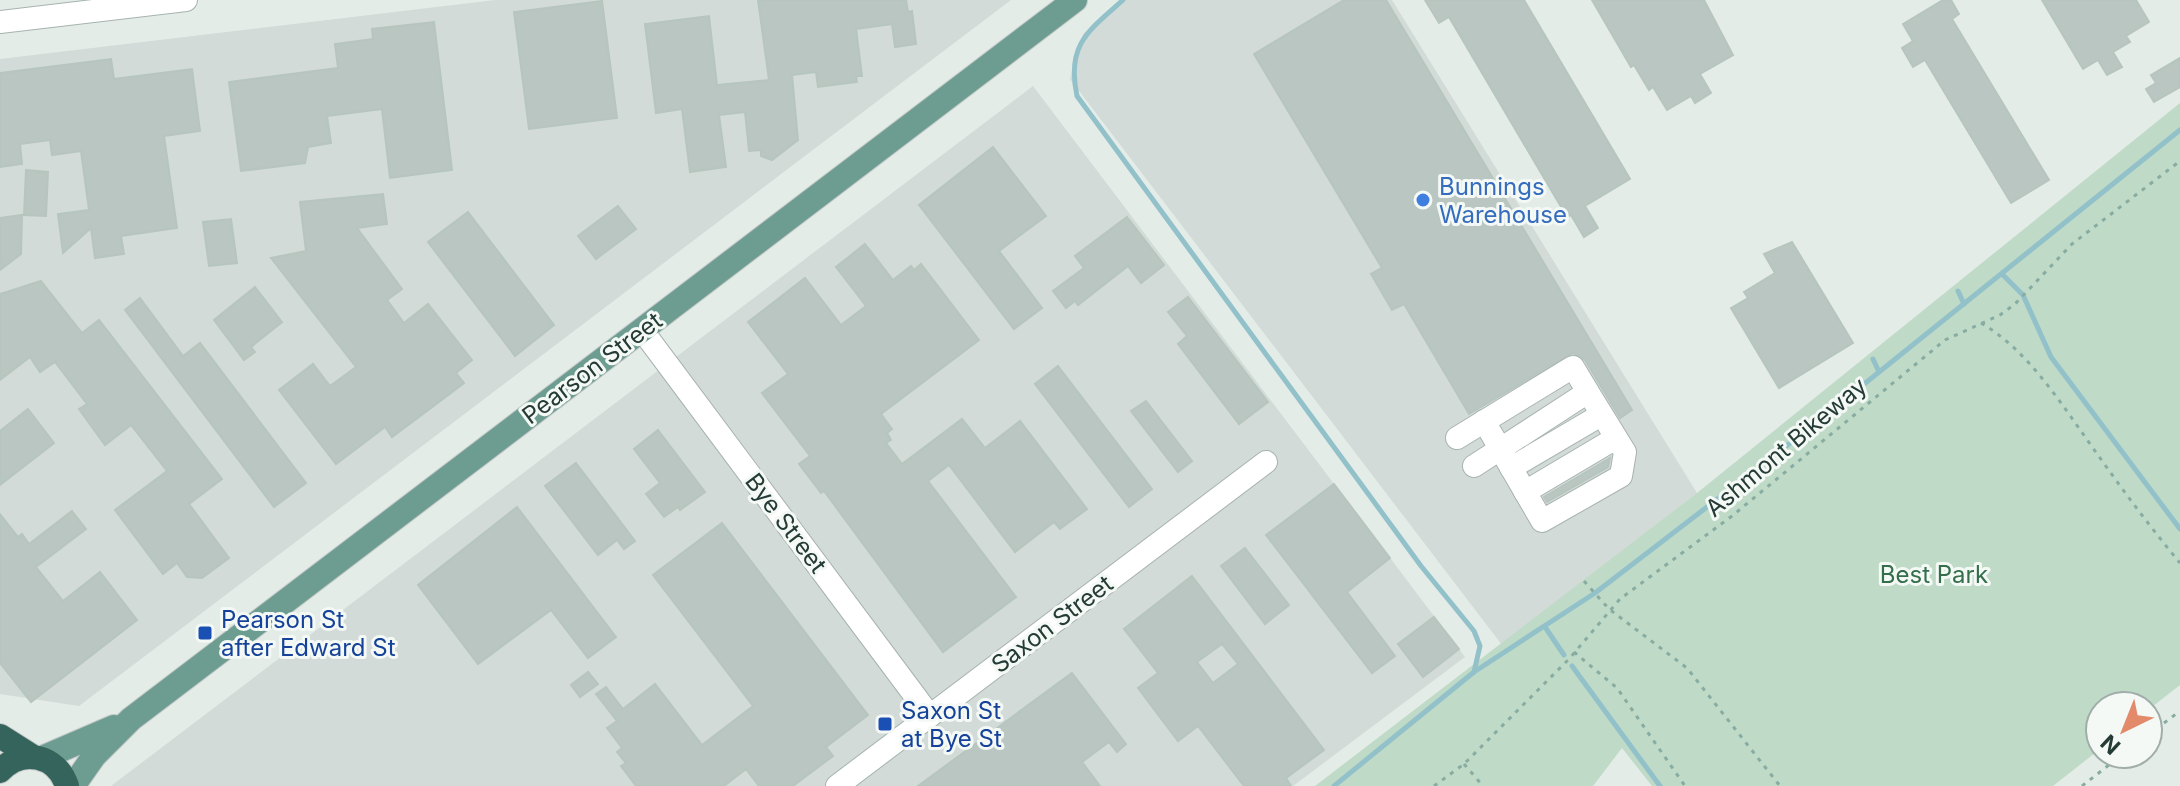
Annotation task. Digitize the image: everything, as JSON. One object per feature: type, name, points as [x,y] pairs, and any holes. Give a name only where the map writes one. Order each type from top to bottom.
[{"type":"highway","points":[[0,736],[60,772],[67,786]]},
{"type":"highway","points":[[0,771],[17,758],[36,757]]},
{"type":"main road","name":"Pearson Street","points":[[73,786],[94,756],[131,719],[1058,8],[1075,0]]},
{"type":"main road","name":"Pearson Street","points":[[36,757],[131,719]]},
{"type":"street","points":[[0,22],[186,0]]},
{"type":"street","name":"Bye Street","points":[[642,330],[930,716]]},
{"type":"street","points":[[1457,438],[1484,421],[1573,367],[1625,452],[1621,476],[1542,521],[1484,421]]},
{"type":"street","points":[[1474,466],[1498,446],[1588,392]]},
{"type":"street","points":[[1511,468],[1601,415]]},
{"type":"street","points":[[1525,492],[1616,438]]},
{"type":"street","name":"Saxon Street","points":[[837,786],[1266,462]]},
{"type":"path","name":"Ashmont Bikeway","points":[[1434,786],[1464,764],[1574,652],[1609,609],[1732,516],[1945,340],[2015,304],[2072,244],[2180,161]]},
{"type":"path","points":[[1981,323],[2001,334],[2053,393],[2142,517],[2180,563]]},
{"type":"path","points":[[1584,581],[1609,609],[1687,668],[1780,786]]},
{"type":"path","points":[[1574,652],[1617,688],[1685,786]]},
{"type":"path","points":[[1464,764],[1483,786]]},
{"type":"path","points":[[2082,786],[2102,770]]},
{"type":"shaded area","points":[[495,0],[1011,0],[79,706],[0,694],[0,59]]},
{"type":"shaded area","points":[[1120,0],[1392,0],[1697,493],[1502,645],[1070,79],[1083,34]]},
{"type":"shaded area","points":[[1033,86],[1465,657],[1293,786],[111,786]]},
{"type":"green space","name":"Best Park","points":[[2180,103],[2180,685],[2164,698],[2164,690],[2084,690],[2084,762],[2053,786],[1652,786],[1622,748],[1593,786],[1315,786],[1697,493]]},
{"type":"building","points":[[758,0],[906,0],[908,12],[912,11],[916,44],[895,47],[892,24],[856,29],[862,76],[856,76],[857,82],[818,87],[816,72],[792,75],[798,140],[772,160],[761,156],[761,150],[749,151],[745,112],[719,115],[726,167],[690,172],[682,109],[656,113],[645,24],[709,16],[717,85],[769,80]]},
{"type":"building","name":"Bunnings Warehouse","points":[[1344,0],[1386,0],[1632,410],[1620,418],[1585,360],[1573,353],[1469,414],[1404,304],[1392,310],[1371,274],[1382,268],[1254,54]]},
{"type":"building","points":[[1425,0],[1524,0],[1630,179],[1585,206],[1598,228],[1584,237],[1571,215],[1567,217],[1449,17],[1439,23]]},
{"type":"building","points":[[1592,0],[1704,0],[1733,55],[1700,74],[1711,93],[1695,103],[1691,96],[1667,110],[1653,87],[1649,90],[1634,65],[1631,67]]},
{"type":"building","points":[[1943,0],[1951,0],[1959,14],[1952,19],[2049,180],[2011,203],[1925,60],[1913,67],[1902,48],[1913,41],[1903,24]]},
{"type":"building","points":[[2042,0],[2136,0],[2149,22],[2126,36],[2130,42],[2113,52],[2122,67],[2107,75],[2098,60],[2083,69]]},
{"type":"building","points":[[602,1],[617,118],[529,129],[514,12]]},
{"type":"building","points":[[434,22],[452,170],[390,178],[382,109],[327,116],[331,143],[308,147],[305,163],[241,171],[229,82],[338,68],[335,44],[373,39],[372,29]]},
{"type":"building","points":[[2180,58],[2180,87],[2154,102],[2146,89],[2156,83],[2151,75]]},
{"type":"building","points":[[111,59],[114,79],[192,69],[200,131],[164,136],[177,228],[121,236],[124,254],[95,258],[91,228],[63,253],[58,214],[89,210],[81,151],[52,155],[50,140],[20,144],[22,164],[0,167],[0,73]]},
{"type":"building","points":[[993,147],[1046,216],[999,251],[1042,308],[1014,329],[919,205]]},
{"type":"building","points":[[26,170],[48,172],[46,216],[24,215]]},
{"type":"building","points":[[383,194],[387,224],[357,228],[402,289],[387,300],[404,323],[428,304],[472,360],[456,373],[464,383],[392,437],[385,427],[336,464],[279,390],[313,364],[330,386],[356,367],[271,258],[306,251],[300,202]]},
{"type":"building","points":[[618,206],[636,229],[596,259],[578,236]]},
{"type":"building","points":[[468,212],[554,325],[515,356],[428,242]]},
{"type":"building","points":[[22,215],[21,254],[0,270],[0,218]]},
{"type":"building","points":[[1127,217],[1164,265],[1141,283],[1128,266],[1078,305],[1075,301],[1066,308],[1053,291],[1084,268],[1075,256]]},
{"type":"building","points":[[231,219],[237,263],[209,266],[203,222]]},
{"type":"building","points":[[1792,242],[1853,343],[1779,388],[1731,308],[1748,298],[1744,292],[1775,273],[1764,254]]},
{"type":"building","points":[[865,244],[893,280],[911,266],[914,270],[921,264],[979,340],[881,414],[892,429],[887,433],[891,440],[886,443],[902,464],[962,419],[985,448],[1020,421],[1087,509],[1060,529],[1054,522],[1015,552],[949,465],[928,481],[1016,597],[943,652],[824,491],[821,493],[799,464],[810,456],[762,393],[788,374],[748,322],[805,278],[841,325],[866,306],[836,267]]},
{"type":"building","points":[[41,281],[82,333],[99,320],[222,479],[189,504],[229,558],[202,578],[187,577],[177,563],[163,574],[115,510],[167,471],[131,425],[105,445],[79,409],[87,404],[55,362],[40,372],[30,357],[0,380],[0,294]]},
{"type":"building","points":[[255,287],[282,322],[251,347],[255,352],[244,360],[214,320]]},
{"type":"building","points":[[1188,297],[1268,402],[1239,424],[1178,344],[1187,336],[1168,312]]},
{"type":"building","points":[[140,298],[183,356],[200,343],[306,483],[274,507],[125,310]]},
{"type":"building","points":[[1058,366],[1152,489],[1129,507],[1035,384]]},
{"type":"building","points":[[1146,401],[1192,461],[1178,472],[1131,411]]},
{"type":"building","points":[[28,409],[54,443],[0,485],[0,431]]},
{"type":"building","points":[[658,430],[705,492],[664,517],[646,494],[660,483],[634,449]]},
{"type":"building","points":[[1610,458],[1608,467],[1547,502],[1544,497]]},
{"type":"building","points":[[576,463],[635,541],[624,549],[617,540],[598,555],[545,486]]},
{"type":"building","points":[[1334,484],[1390,558],[1347,592],[1395,656],[1372,673],[1266,535]]},
{"type":"building","points":[[517,507],[616,637],[588,658],[551,610],[478,664],[418,585]]},
{"type":"building","points":[[72,511],[86,529],[36,567],[63,601],[100,572],[137,620],[31,702],[0,663],[0,514],[18,537],[22,534],[29,544]]},
{"type":"building","points":[[722,523],[868,715],[826,747],[833,756],[793,786],[759,786],[746,769],[724,786],[636,786],[621,766],[626,763],[617,752],[622,748],[607,728],[617,721],[596,694],[606,687],[623,709],[655,684],[702,745],[753,706],[653,575]]},
{"type":"building","points":[[1245,548],[1289,605],[1265,624],[1221,566]]},
{"type":"building","points":[[1192,576],[1324,750],[1286,778],[1291,786],[1244,786],[1198,726],[1178,741],[1138,688],[1158,673],[1124,629]],"holes":[[[1222,644],[1238,664],[1213,683],[1197,662]]]},
{"type":"building","points":[[1434,617],[1459,649],[1423,677],[1398,644]]},
{"type":"building","points":[[588,672],[598,684],[580,697],[571,685]]},
{"type":"building","points":[[1072,673],[1126,744],[1117,752],[1109,742],[1082,762],[1100,786],[918,786]]},
{"type":"waterway","points":[[1123,0],[1090,31],[1077,51],[1074,79],[1077,96],[1421,566],[1474,631],[1480,646],[1474,672],[1334,786]]},
{"type":"waterway","points":[[1474,672],[1595,593],[1802,434],[2180,130]]},
{"type":"waterway","points":[[2002,274],[2023,295],[2051,357],[2180,529]]},
{"type":"waterway","points":[[1958,291],[1964,304]]},
{"type":"waterway","points":[[1873,359],[1879,372]]},
{"type":"waterway","points":[[1545,627],[1564,655]]},
{"type":"waterway","points":[[1572,666],[1660,786]]},
{"type":"place","name":"Bunnings Warehouse","points":[[1423,200]]},
{"type":"place","name":"Pearson St after Edward St","points":[[205,633]]},
{"type":"place","name":"Saxon St at Bye St","points":[[885,724]]}]
